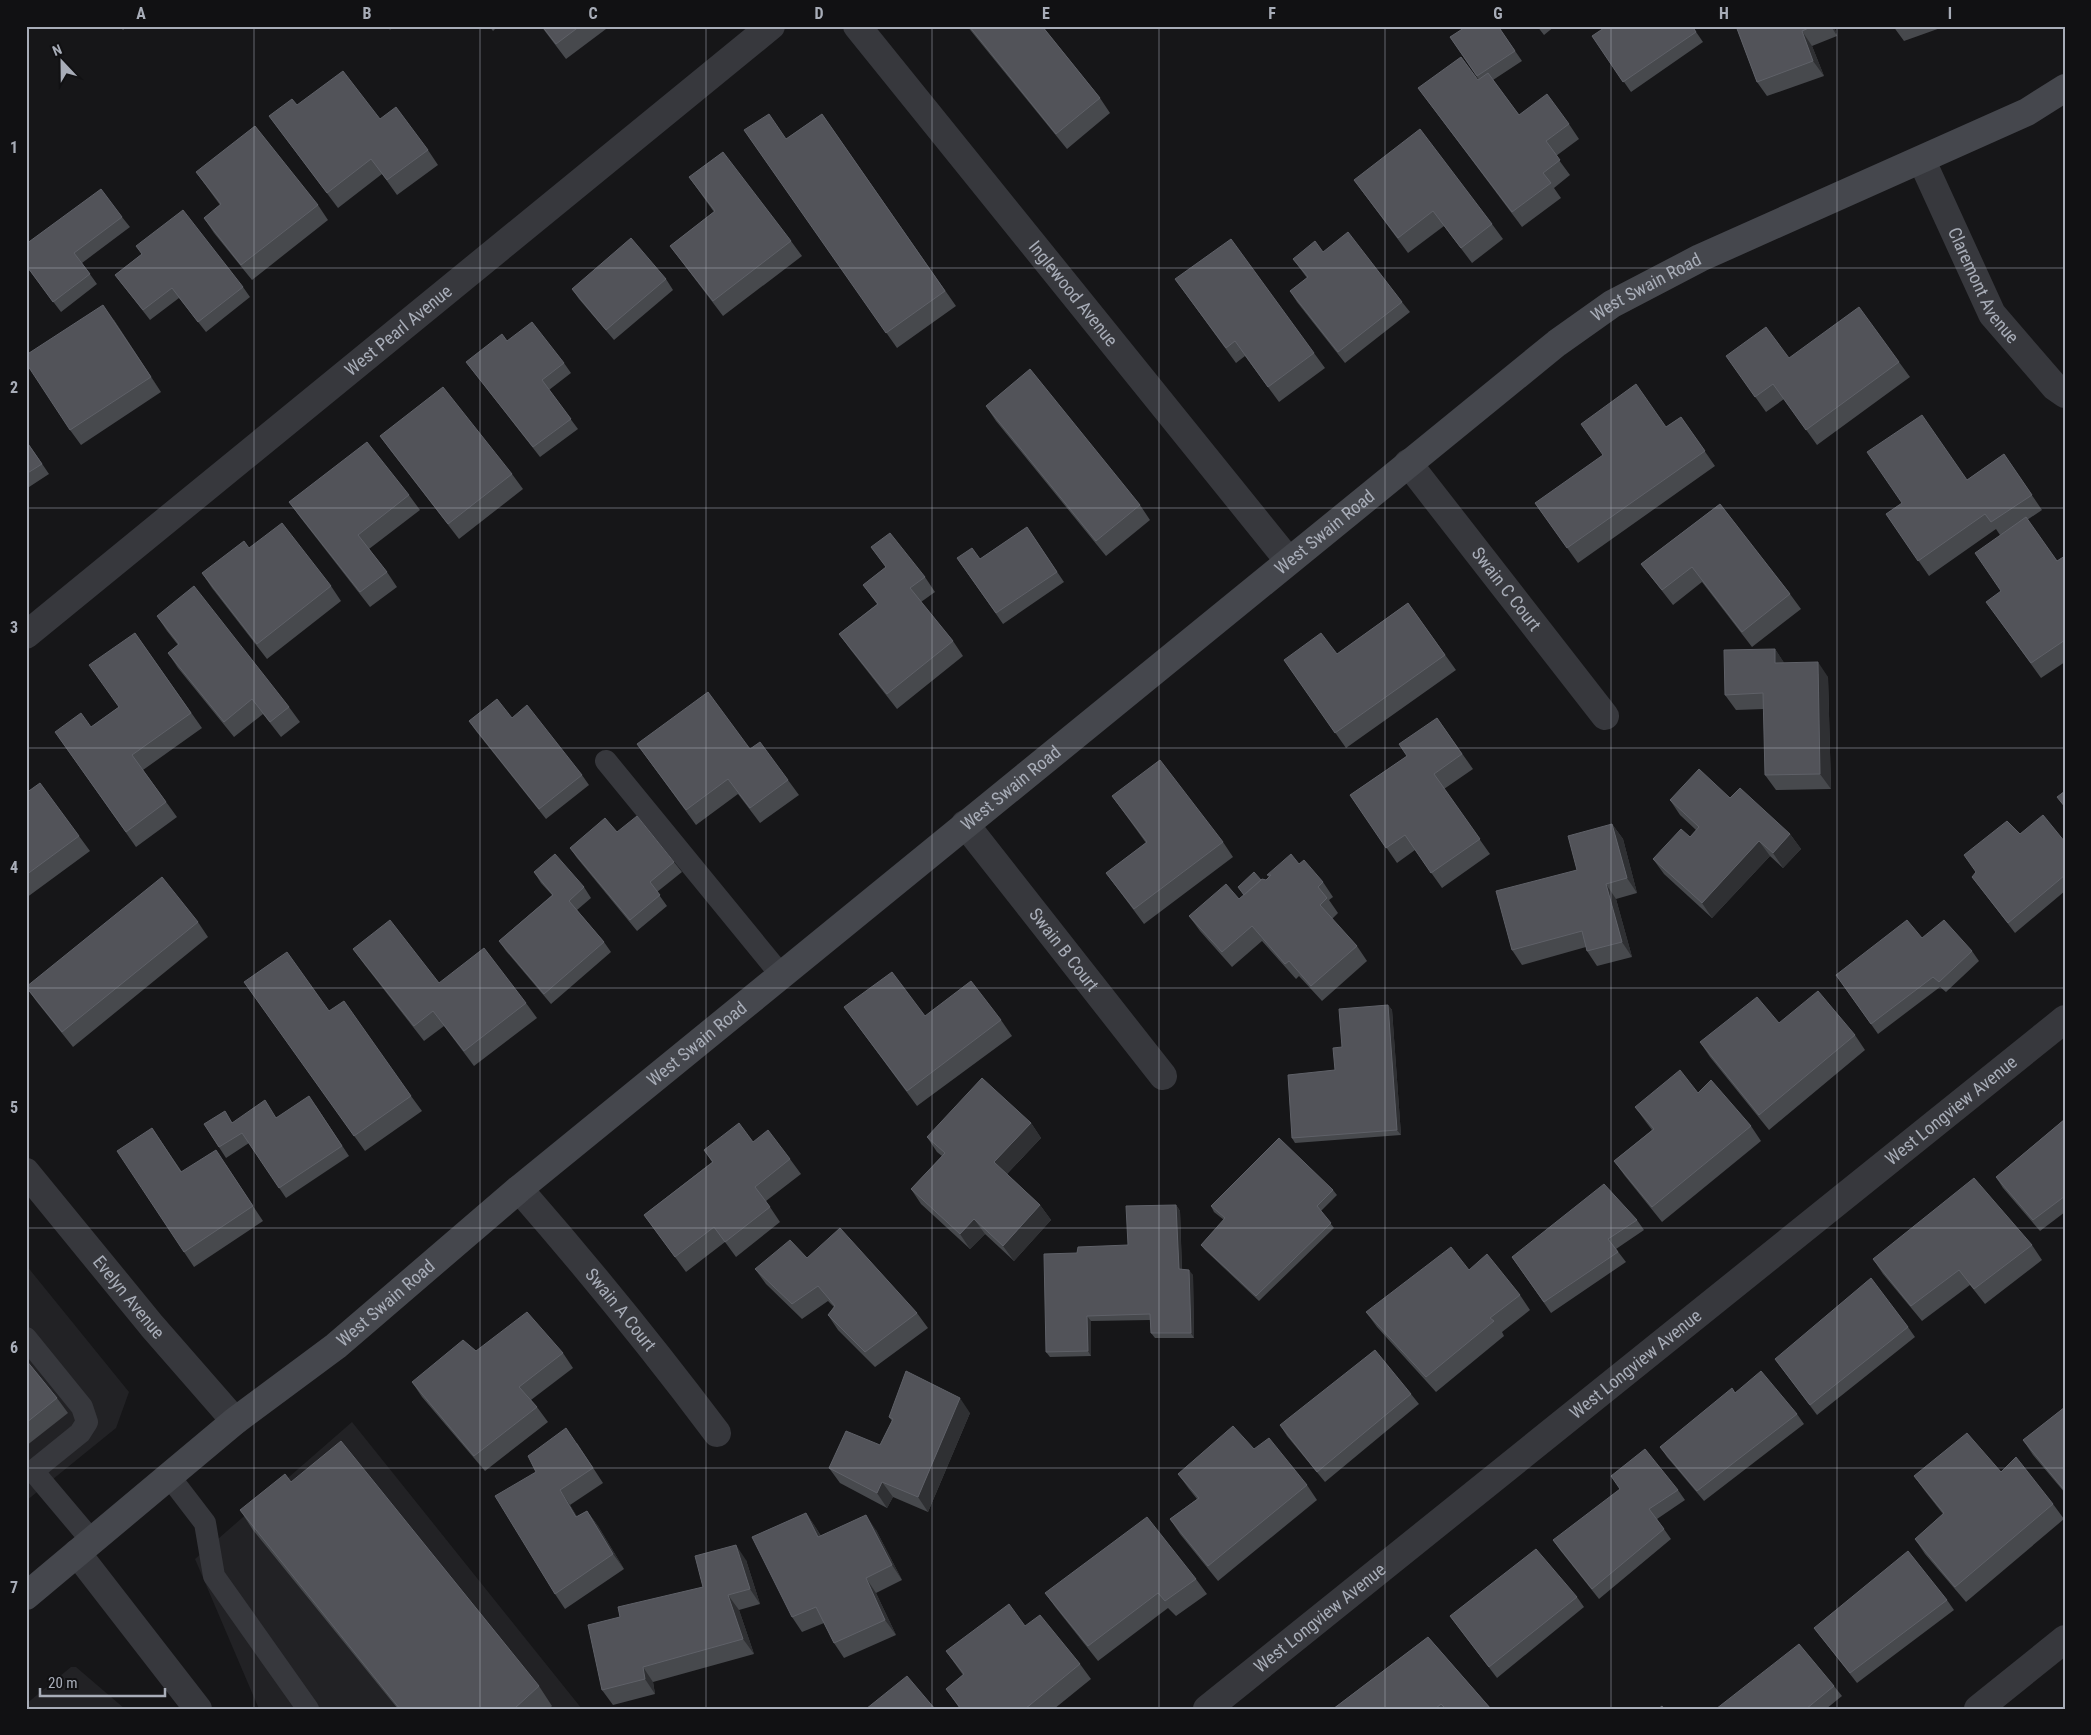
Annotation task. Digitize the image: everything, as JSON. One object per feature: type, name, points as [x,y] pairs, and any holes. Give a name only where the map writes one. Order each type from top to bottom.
[{"type":"main road","name":"West Swain Road","points":[[26,1596],[235,1421],[336,1346],[519,1189],[1288,560],[1557,343],[1612,304],[1700,258],[1922,161],[2028,112],[2065,88]]},
{"type":"street","name":"West Pearl Avenue","points":[[26,635],[771,26]]},
{"type":"street","name":"Inglewood Avenue","points":[[857,26],[1288,560]]},
{"type":"street","name":"Claremont Avenue","points":[[1922,161],[1992,314],[2055,387],[2065,394]]},
{"type":"street","name":"Swain C Court","points":[[1408,463],[1605,716]]},
{"type":"street","name":"Swain B Court","points":[[965,824],[1163,1076]]},
{"type":"street","name":"West Longview Avenue","points":[[1207,1709],[2065,1019]]},
{"type":"street","name":"Evelyn Avenue","points":[[26,1172],[152,1326],[235,1421]]},
{"type":"street","name":"Swain A Court","points":[[519,1189],[572,1248],[676,1377],[717,1433]]},
{"type":"street","points":[[84,1547],[198,1709]]},
{"type":"street","points":[[1978,1709],[2065,1640]]},
{"type":"lane","points":[[606,761],[781,975]]},
{"type":"lane","points":[[26,1338],[82,1407],[87,1422],[80,1433],[30,1474],[84,1547]]},
{"type":"lane","points":[[169,1476],[205,1523],[214,1576],[308,1709]]},
{"type":"shaded area","points":[[26,1265],[129,1392],[116,1428],[26,1501]]},
{"type":"shaded area","points":[[352,1422],[582,1709],[259,1709],[195,1559]]},
{"type":"shaded area","points":[[71,1667],[76,1667],[125,1709],[26,1709],[26,1704]]},
{"type":"building","points":[[542,26],[580,26],[556,44]]},
{"type":"building","points":[[969,26],[1042,26],[1100,98],[1056,134]]},
{"type":"building","points":[[1467,26],[1498,26],[1515,51],[1477,76],[1450,37]]},
{"type":"building","points":[[1607,26],[1692,26],[1696,32],[1623,82],[1592,36]]},
{"type":"building","points":[[1736,26],[1813,26],[1802,31],[1813,61],[1757,82]]},
{"type":"building","points":[[1461,57],[1478,80],[1488,73],[1519,115],[1547,94],[1569,124],[1546,141],[1560,160],[1543,173],[1551,183],[1512,212],[1418,88]]},
{"type":"building","points":[[343,71],[380,119],[396,107],[428,150],[387,180],[371,159],[327,193],[269,116],[292,99],[297,105]]},
{"type":"building","points":[[769,114],[786,139],[822,114],[945,291],[886,333],[744,130]]},
{"type":"building","points":[[255,126],[318,205],[241,265],[204,218],[221,204],[196,172]]},
{"type":"building","points":[[1420,129],[1492,224],[1461,248],[1433,211],[1398,238],[1354,180]]},
{"type":"building","points":[[723,152],[791,241],[713,301],[670,246],[715,211],[689,177]]},
{"type":"building","points":[[101,189],[122,217],[74,253],[90,274],[53,302],[26,265],[26,244]]},
{"type":"building","points":[[183,210],[243,287],[198,322],[172,288],[143,310],[115,275],[142,254],[136,246]]},
{"type":"building","points":[[1348,232],[1402,302],[1338,352],[1290,291],[1308,277],[1293,259],[1315,241],[1323,252]]},
{"type":"building","points":[[631,238],[666,279],[606,330],[572,289]]},
{"type":"building","points":[[1231,239],[1314,353],[1268,387],[1235,341],[1226,348],[1175,279]]},
{"type":"building","points":[[103,305],[151,377],[70,430],[26,363],[26,355]]},
{"type":"building","points":[[1859,307],[1899,362],[1806,430],[1773,384],[1755,397],[1726,356],[1766,327],[1789,358]]},
{"type":"building","points":[[532,322],[564,363],[542,380],[571,419],[533,447],[466,362],[502,334],[507,341]]},
{"type":"building","points":[[1030,369],[1140,505],[1096,541],[986,406]]},
{"type":"building","points":[[1636,384],[1666,427],[1681,417],[1705,451],[1567,548],[1535,503],[1603,455],[1581,424]]},
{"type":"building","points":[[443,387],[512,474],[448,524],[380,436]]},
{"type":"building","points":[[1922,415],[1967,480],[2004,454],[2032,495],[1991,522],[1985,514],[1918,561],[1886,514],[1902,503],[1867,452]]},
{"type":"building","points":[[26,441],[42,464],[26,474]]},
{"type":"building","points":[[367,442],[409,495],[358,535],[387,572],[360,592],[289,502]]},
{"type":"building","points":[[1720,504],[1790,594],[1742,632],[1692,567],[1662,590],[1641,564]]},
{"type":"building","points":[[2026,517],[2057,561],[2065,556],[2065,640],[2031,663],[1986,602],[2001,591],[1975,553]]},
{"type":"building","points":[[282,523],[331,586],[257,644],[202,573],[244,541],[249,548]]},
{"type":"building","points":[[1027,527],[1057,572],[996,613],[957,558],[972,548],[980,559]]},
{"type":"building","points":[[890,533],[925,577],[910,588],[953,641],[887,694],[839,634],[878,604],[863,585],[886,567],[871,547]]},
{"type":"building","points":[[194,586],[289,707],[270,722],[252,699],[224,722],[168,653],[179,644],[157,616]]},
{"type":"building","points":[[1408,603],[1445,655],[1335,733],[1284,660],[1321,633],[1337,654]]},
{"type":"building","points":[[135,633],[191,713],[132,755],[166,802],[126,832],[55,732],[81,713],[91,727],[119,707],[89,665]]},
{"type":"building","points":[[1775,649],[1775,663],[1818,662],[1820,774],[1765,775],[1763,693],[1725,695],[1724,650]]},
{"type":"building","points":[[708,692],[750,749],[760,742],[788,780],[750,808],[728,779],[686,810],[637,744]]},
{"type":"building","points":[[497,699],[512,718],[527,705],[582,775],[539,809],[469,721]]},
{"type":"building","points":[[1437,718],[1462,754],[1434,774],[1480,839],[1431,873],[1405,835],[1386,848],[1350,795],[1407,756],[1399,744]]},
{"type":"building","points":[[1160,760],[1223,842],[1134,909],[1106,873],[1147,842],[1112,796]]},
{"type":"building","points":[[1699,769],[1730,798],[1740,788],[1790,834],[1773,853],[1759,841],[1702,903],[1653,859],[1681,829],[1690,837],[1699,827],[1670,800]]},
{"type":"building","points":[[40,783],[79,836],[26,875],[26,793]]},
{"type":"building","points":[[2065,791],[2065,807],[2057,797]]},
{"type":"building","points":[[2043,815],[2065,842],[2065,875],[2008,923],[1972,877],[1976,872],[1964,855],[2007,821],[2020,834]]},
{"type":"building","points":[[637,816],[674,862],[650,882],[660,895],[630,920],[570,848],[605,818],[617,832]]},
{"type":"building","points":[[1612,824],[1627,878],[1606,884],[1622,942],[1587,951],[1582,931],[1512,950],[1496,891],[1577,870],[1568,836]]},
{"type":"building","points":[[555,854],[584,887],[569,901],[604,942],[544,994],[499,941],[553,895],[534,872]]},
{"type":"building","points":[[1291,854],[1299,864],[1304,860],[1323,882],[1318,887],[1327,898],[1320,905],[1357,946],[1311,986],[1289,961],[1285,964],[1252,926],[1222,952],[1189,916],[1226,884],[1239,899],[1262,879],[1266,880],[1271,875],[1267,875]]},
{"type":"building","points":[[1254,872],[1261,880],[1244,895],[1238,887]]},
{"type":"building","points":[[162,877],[198,922],[62,1032],[26,987]]},
{"type":"building","points":[[390,920],[439,983],[484,948],[526,1003],[464,1051],[433,1011],[414,1026],[353,949]]},
{"type":"building","points":[[1907,920],[1922,938],[1944,920],[1972,951],[1939,982],[1933,977],[1871,1024],[1836,975]]},
{"type":"building","points":[[287,952],[329,1011],[344,1001],[411,1096],[354,1136],[244,982]]},
{"type":"building","points":[[892,972],[925,1016],[971,981],[1001,1020],[907,1091],[844,1007]]},
{"type":"building","points":[[1818,991],[1855,1035],[1759,1115],[1700,1042],[1757,997],[1779,1023]]},
{"type":"building","points":[[1388,1005],[1397,1130],[1292,1138],[1288,1075],[1335,1070],[1333,1048],[1342,1047],[1339,1009]]},
{"type":"building","points":[[1680,1070],[1698,1093],[1711,1080],[1751,1126],[1652,1207],[1614,1161],[1654,1129],[1635,1107]]},
{"type":"building","points":[[982,1078],[1031,1123],[994,1162],[1040,1205],[1003,1246],[974,1219],[960,1234],[911,1189],[945,1153],[927,1137]]},
{"type":"building","points":[[309,1096],[342,1146],[279,1188],[242,1133],[219,1147],[204,1124],[225,1111],[232,1123],[265,1100],[276,1118]]},
{"type":"building","points":[[2065,1119],[2065,1196],[2033,1220],[1996,1177]]},
{"type":"building","points":[[739,1123],[753,1142],[768,1130],[790,1159],[755,1187],[770,1207],[725,1242],[714,1227],[675,1257],[644,1215],[713,1162],[704,1150]]},
{"type":"building","points":[[152,1128],[181,1172],[216,1150],[253,1206],[184,1252],[117,1151]]},
{"type":"building","points":[[1279,1138],[1333,1190],[1317,1206],[1331,1223],[1256,1296],[1201,1245],[1225,1218],[1211,1206]]},
{"type":"building","points":[[1974,1178],[2032,1245],[1974,1289],[1959,1270],[1911,1306],[1873,1259]]},
{"type":"building","points":[[1604,1184],[1637,1220],[1608,1239],[1618,1252],[1544,1302],[1512,1257]]},
{"type":"building","points":[[1176,1205],[1179,1269],[1189,1270],[1191,1333],[1151,1333],[1150,1314],[1087,1316],[1088,1351],[1046,1352],[1044,1254],[1077,1253],[1078,1247],[1128,1245],[1126,1206]]},
{"type":"building","points":[[840,1228],[917,1313],[865,1352],[828,1315],[835,1306],[818,1286],[792,1304],[755,1269],[790,1240],[807,1258]]},
{"type":"building","points":[[1451,1247],[1469,1270],[1487,1254],[1520,1295],[1490,1318],[1494,1321],[1426,1377],[1366,1312]]},
{"type":"building","points":[[1871,1278],[1908,1327],[1810,1405],[1775,1359]]},
{"type":"building","points":[[527,1312],[563,1353],[519,1387],[537,1407],[474,1456],[412,1382],[463,1340],[476,1351]]},
{"type":"building","points":[[1375,1350],[1411,1394],[1317,1472],[1280,1425]]},
{"type":"building","points":[[26,1360],[57,1398],[26,1423]]},
{"type":"building","points":[[906,1371],[960,1398],[918,1497],[882,1482],[877,1493],[829,1468],[846,1431],[880,1445],[893,1419],[889,1417]]},
{"type":"building","points":[[1761,1371],[1797,1414],[1697,1491],[1660,1447],[1732,1388],[1735,1393]]},
{"type":"building","points":[[2065,1407],[2065,1491],[2023,1440]]},
{"type":"building","points":[[1233,1426],[1254,1449],[1269,1438],[1307,1485],[1208,1566],[1170,1519],[1199,1498],[1178,1474]]},
{"type":"building","points":[[566,1428],[593,1468],[560,1490],[576,1517],[587,1511],[613,1554],[555,1594],[495,1496],[536,1472],[528,1456]]},
{"type":"building","points":[[1967,1433],[2001,1472],[2016,1457],[2053,1504],[1955,1587],[1915,1539],[1944,1513],[1914,1476]]},
{"type":"building","points":[[341,1441],[539,1686],[514,1709],[400,1709],[240,1510],[285,1474],[291,1482]]},
{"type":"building","points":[[1645,1449],[1678,1490],[1649,1509],[1664,1529],[1592,1589],[1553,1540],[1620,1489],[1611,1476]]},
{"type":"building","points":[[806,1513],[818,1537],[866,1515],[892,1565],[866,1578],[885,1620],[834,1643],[816,1607],[792,1617],[752,1537]]},
{"type":"building","points":[[1147,1517],[1196,1579],[1165,1601],[1158,1593],[1088,1646],[1045,1593]]},
{"type":"building","points":[[736,1545],[750,1589],[728,1595],[743,1639],[643,1667],[645,1679],[602,1690],[588,1625],[620,1617],[618,1607],[703,1587],[695,1556]]},
{"type":"building","points":[[1536,1549],[1577,1597],[1489,1667],[1450,1616]]},
{"type":"building","points":[[1908,1551],[1947,1600],[1850,1673],[1814,1628]]},
{"type":"building","points":[[1009,1604],[1025,1626],[1040,1615],[1080,1664],[1025,1709],[961,1709],[946,1689],[964,1674],[946,1651]]},
{"type":"building","points":[[1428,1637],[1491,1709],[1446,1709],[1441,1704],[1435,1709],[1333,1709]]},
{"type":"building","points":[[1799,1644],[1834,1686],[1806,1709],[1716,1709]]},
{"type":"building","points":[[907,1676],[935,1709],[866,1709]]}]
